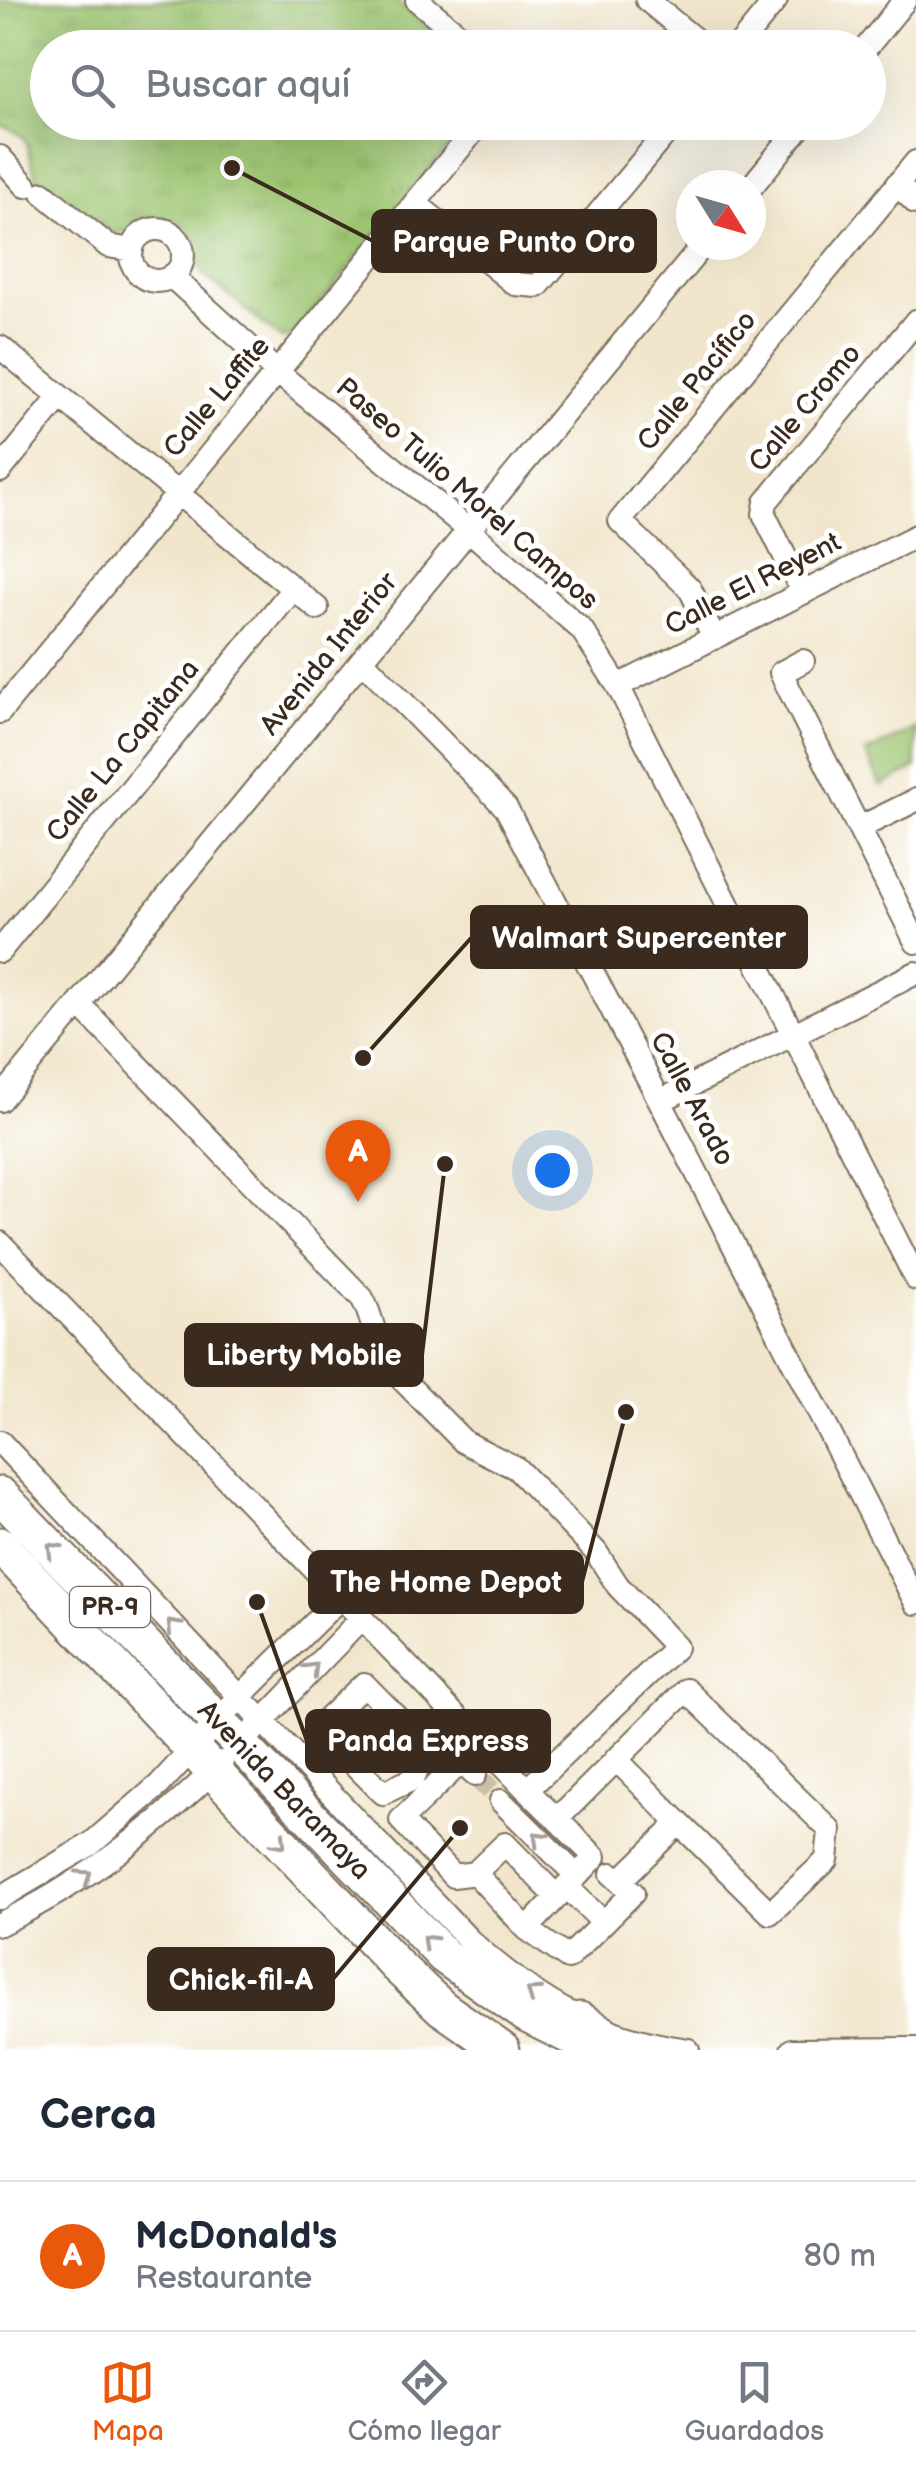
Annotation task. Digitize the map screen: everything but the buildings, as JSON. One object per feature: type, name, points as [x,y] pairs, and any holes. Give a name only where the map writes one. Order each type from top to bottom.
[{"type":"highway","name":"Avenida Baramaya","points":[[0,1495],[240,1720],[444,1956],[527,2015],[630,2050]]},
{"type":"highway","name":"Avenida Baramaya","points":[[0,1544],[420,1988],[502,2050]]},
{"type":"street","points":[[417,0],[453,30]]},
{"type":"street","points":[[647,0],[683,30]]},
{"type":"street","points":[[752,30],[776,0]]},
{"type":"street","points":[[881,30],[905,0]]},
{"type":"street","name":"Calle Laffite","points":[[0,712],[466,140]]},
{"type":"street","points":[[415,202],[514,284],[538,286],[660,140]]},
{"type":"street","points":[[765,170],[789,140]]},
{"type":"street","name":"Paseo Tulio Morel Campos","points":[[0,157],[35,190],[108,246],[132,250],[132,264],[146,279],[156,281],[172,276],[277,372],[469,530],[582,630],[618,686],[916,1279]]},
{"type":"street","name":"Calle Pacífico","points":[[714,638],[690,590],[620,521],[916,162]]},
{"type":"street","points":[[897,184],[916,203]]},
{"type":"street","points":[[132,250],[139,236],[148,230],[168,231],[182,246],[183,256],[181,266],[172,276]]},
{"type":"street","name":"Avenida Interior","points":[[0,1100],[691,260]]},
{"type":"street","name":"Calle Cromo","points":[[803,593],[764,514],[766,502],[916,321]]},
{"type":"street","points":[[0,347],[317,608]]},
{"type":"street","points":[[0,470],[60,397]]},
{"type":"street","name":"Calle El Reyent","points":[[618,686],[916,536]]},
{"type":"street","name":"Calle La Capitana","points":[[0,950],[293,589]]},
{"type":"street","name":"Calle Arado","points":[[362,660],[506,808],[916,1602]]},
{"type":"street","points":[[803,661],[781,673],[916,942]]},
{"type":"street","points":[[859,828],[916,800]]},
{"type":"street","points":[[660,1101],[916,973]]},
{"type":"street","points":[[79,1004],[362,1298],[384,1360],[391,1368],[464,1442],[516,1468],[596,1552],[618,1586],[676,1647],[527,1790]]},
{"type":"street","points":[[0,1243],[527,1790],[633,1893],[568,1958],[527,1929],[475,1873]]},
{"type":"street","points":[[0,1442],[240,1720]]},
{"type":"street","points":[[0,1924],[61,1892],[102,1864],[240,1720],[341,1597]]},
{"type":"street","points":[[0,1898],[91,1844],[159,1785],[203,1759],[240,1720],[362,1618]]},
{"type":"street","points":[[426,1748],[364,1684],[318,1728],[383,1793],[413,1779],[426,1748],[458,1718]]},
{"type":"street","points":[[558,1820],[616,1760],[686,1690],[830,1830],[827,1860],[770,1913],[616,1760]]},
{"type":"street","points":[[354,1694],[407,1747],[413,1760],[399,1780],[391,1783],[368,1778]]},
{"type":"street","points":[[474,1775],[461,1762],[400,1820],[453,1876],[475,1873],[504,1844],[567,1886]]},
{"type":"street","points":[[502,1801],[567,1886],[603,1922]]},
{"type":"street","points":[[620,1881],[679,1823]]},
{"type":"street","points":[[527,1929],[595,1857]]},
{"type":"street","points":[[589,2035],[621,2036],[688,2050]]},
{"type":"street","points":[[792,2050],[916,2049]]},
{"type":"green space","points":[[0,0],[395,0],[433,30],[30,30],[30,140],[454,140],[293,336],[281,339],[204,275],[183,223],[146,217],[131,229],[113,234],[37,178],[25,140],[0,125]]},
{"type":"green space","points":[[916,728],[916,768],[881,786],[866,753]]},
{"type":"tunnel","points":[[475,1775],[501,1801]]},
{"type":"place","name":"Parque Punto Oro","points":[[232,168]]},
{"type":"place","name":"Walmart Supercenter","points":[[363,1058]]},
{"type":"place","name":"Liberty Mobile","points":[[445,1164]]},
{"type":"place","name":"McDonald's","points":[[358,1202]]},
{"type":"place","name":"The Home Depot","points":[[626,1412]]},
{"type":"place","name":"Panda Express","points":[[257,1602]]},
{"type":"place","name":"Chick-fil-A","points":[[460,1828]]}]
